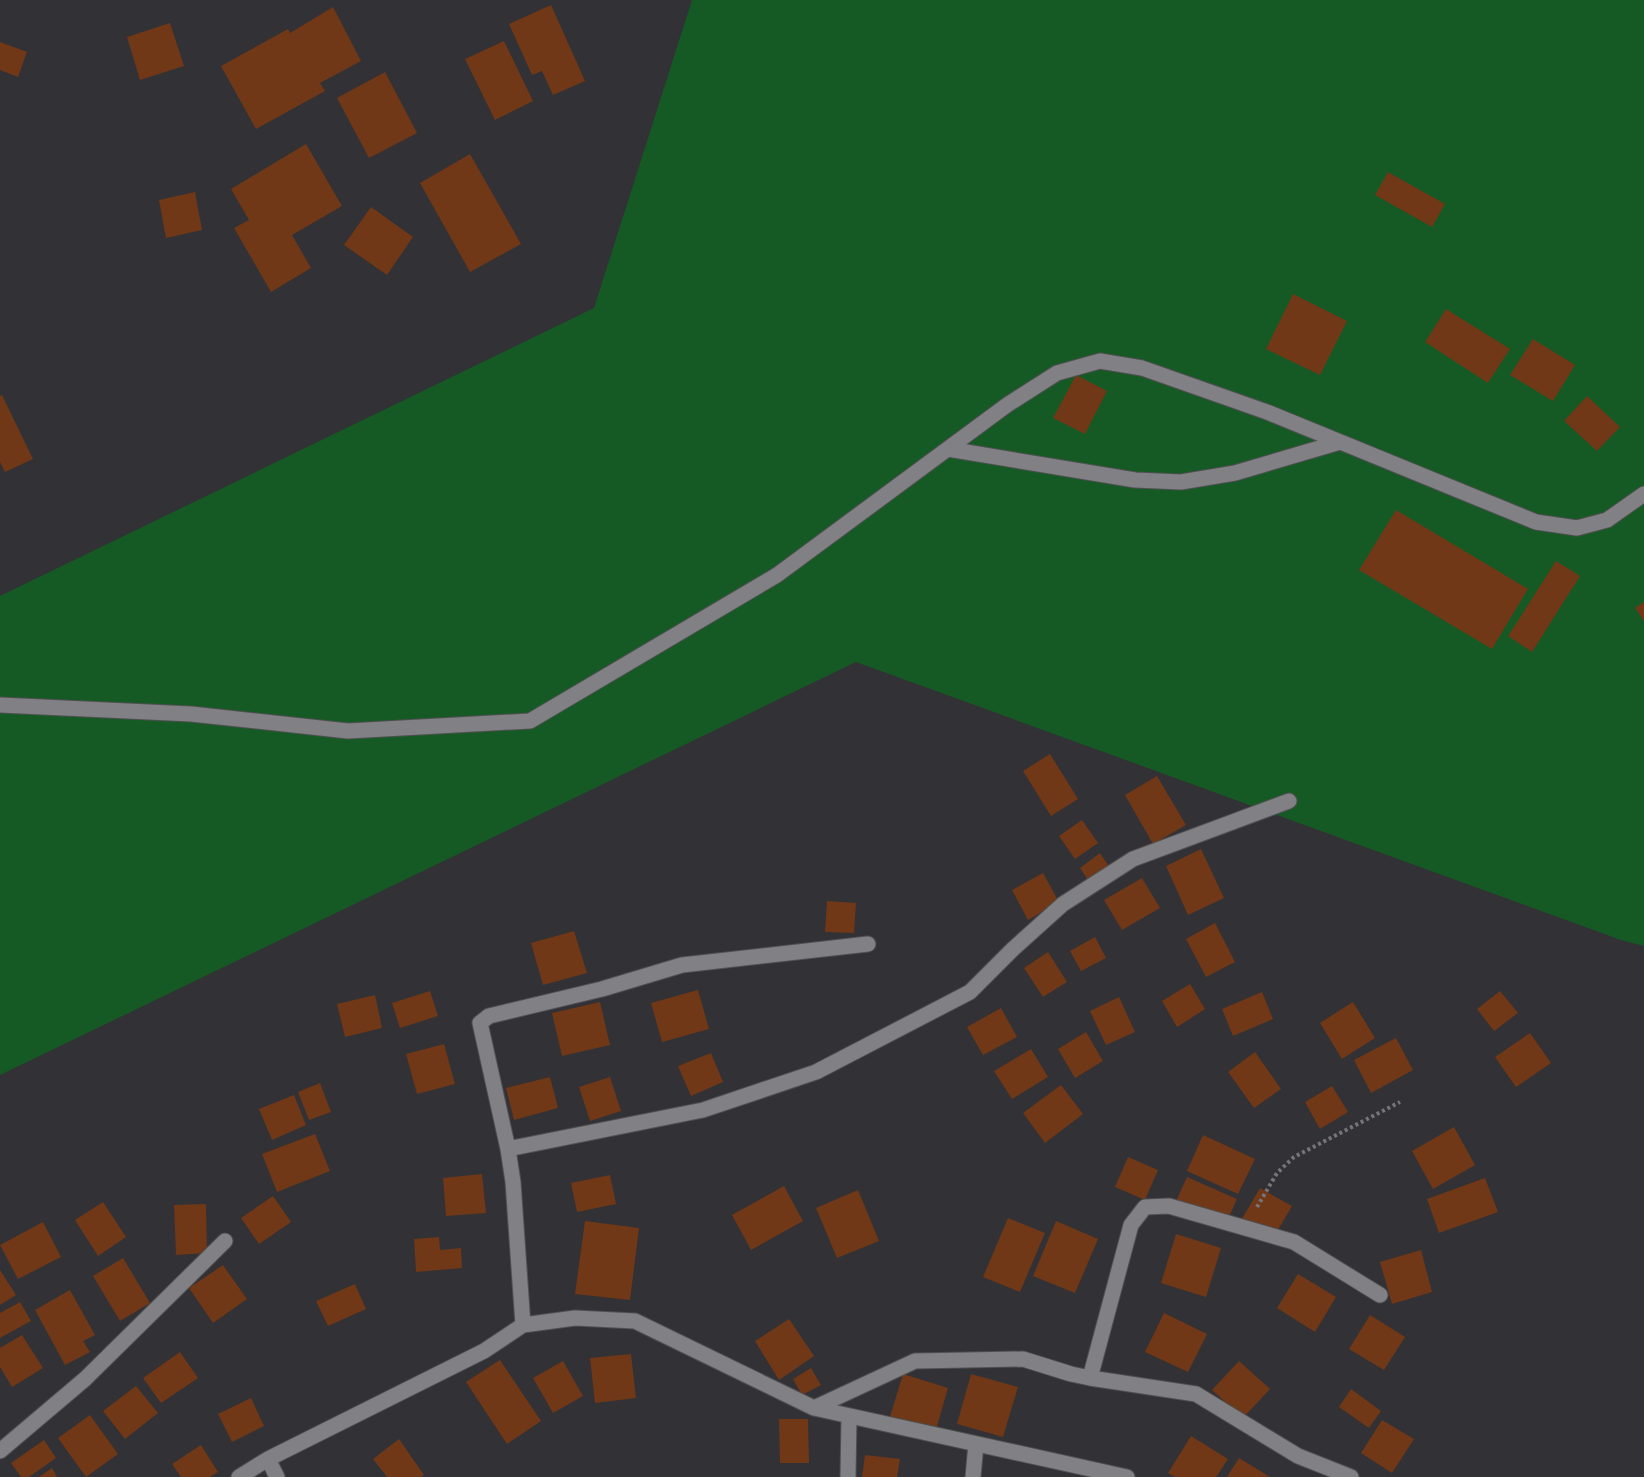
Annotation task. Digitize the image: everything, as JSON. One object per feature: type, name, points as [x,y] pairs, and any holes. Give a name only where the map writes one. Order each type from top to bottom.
[{"type":"street","points":[[0,705],[191,714],[348,731],[530,721],[777,575],[1007,405],[1057,373],[1100,361],[1142,368],[1267,412],[1536,522],[1577,528],[1607,520],[1644,494]]},
{"type":"street","points":[[948,449],[1135,480],[1181,482],[1235,473],[1340,442]]},
{"type":"street","points":[[508,1149],[703,1110],[816,1072],[970,992],[1063,904],[1133,859],[1289,801]]},
{"type":"street","points":[[524,1325],[513,1182],[508,1149],[480,1023],[489,1016],[602,989],[682,965],[868,944]]},
{"type":"street","points":[[1090,1378],[1131,1225],[1145,1208],[1169,1206],[1294,1242],[1380,1295]]},
{"type":"street","points":[[0,1451],[85,1378],[225,1241]]},
{"type":"street","points":[[239,1477],[268,1459],[484,1351],[524,1325],[575,1318],[635,1321],[814,1408],[1127,1477]]},
{"type":"street","points":[[814,1408],[915,1361],[1023,1359],[1090,1378],[1196,1394],[1298,1456],[1351,1477]]},
{"type":"street","points":[[848,1477],[849,1416]]},
{"type":"street","points":[[973,1477],[976,1444]]},
{"type":"street","points":[[268,1459],[277,1477]]},
{"type":"path","points":[[1245,1228],[1277,1173],[1294,1157],[1400,1102]]},
{"type":"green space","points":[[692,0],[1644,0],[1644,946],[1621,940],[856,662],[0,1075],[0,596],[594,308]]},
{"type":"building","points":[[551,5],[585,81],[553,95],[542,71],[532,75],[509,24]]},
{"type":"building","points":[[333,7],[361,61],[320,83],[325,91],[256,129],[221,66],[288,29],[290,33]]},
{"type":"building","points":[[170,23],[184,66],[140,80],[127,37]]},
{"type":"building","points":[[504,41],[533,101],[495,120],[465,59]]},
{"type":"building","points":[[0,42],[27,52],[18,77],[0,70]]},
{"type":"building","points":[[385,72],[417,133],[369,158],[337,98]]},
{"type":"building","points":[[306,144],[342,206],[292,235],[311,268],[271,292],[234,228],[249,220],[231,189]]},
{"type":"building","points":[[470,154],[521,244],[470,272],[420,183]]},
{"type":"building","points":[[1388,172],[1445,204],[1432,227],[1375,195]]},
{"type":"building","points":[[195,192],[202,230],[166,238],[159,200]]},
{"type":"building","points":[[371,207],[413,237],[387,275],[344,245]]},
{"type":"building","points":[[1293,294],[1347,321],[1320,375],[1266,349]]},
{"type":"building","points":[[1446,309],[1510,349],[1488,383],[1425,342]]},
{"type":"building","points":[[1533,339],[1575,365],[1553,401],[1510,375]]},
{"type":"building","points":[[1076,375],[1107,391],[1085,434],[1053,418]]},
{"type":"building","points":[[2,395],[33,459],[5,472],[0,462],[0,396]]},
{"type":"building","points":[[1587,396],[1620,427],[1597,451],[1564,421]]},
{"type":"building","points":[[1396,510],[1528,589],[1492,649],[1359,570]]},
{"type":"building","points":[[1556,561],[1580,576],[1532,652],[1508,636]]},
{"type":"building","points":[[1644,602],[1644,621],[1635,608]]},
{"type":"building","points":[[1050,754],[1078,799],[1051,816],[1023,771]]},
{"type":"building","points":[[1157,776],[1186,825],[1153,844],[1125,795]]},
{"type":"building","points":[[1082,820],[1098,843],[1075,859],[1059,836]]},
{"type":"building","points":[[1201,849],[1224,898],[1188,915],[1166,866]]},
{"type":"building","points":[[1100,853],[1112,871],[1092,886],[1080,868]]},
{"type":"building","points":[[1043,873],[1059,902],[1028,920],[1012,890]]},
{"type":"building","points":[[1142,878],[1160,908],[1122,930],[1104,900]]},
{"type":"building","points":[[827,901],[856,903],[854,933],[825,932]]},
{"type":"building","points":[[1215,923],[1235,962],[1206,977],[1186,939]]},
{"type":"building","points":[[574,931],[587,973],[543,985],[531,943]]},
{"type":"building","points":[[1095,937],[1106,958],[1081,971],[1070,951]]},
{"type":"building","points":[[1048,952],[1067,982],[1043,997],[1024,968]]},
{"type":"building","points":[[1190,984],[1205,1009],[1177,1027],[1162,1001]]},
{"type":"building","points":[[698,990],[709,1029],[662,1042],[651,1003]]},
{"type":"building","points":[[430,991],[438,1016],[400,1028],[392,1003]]},
{"type":"building","points":[[1500,991],[1518,1013],[1494,1031],[1477,1009]]},
{"type":"building","points":[[1262,992],[1273,1019],[1233,1036],[1222,1009]]},
{"type":"building","points":[[375,995],[382,1028],[345,1037],[337,1004]]},
{"type":"building","points":[[1119,997],[1135,1032],[1106,1045],[1090,1011]]},
{"type":"building","points":[[600,1002],[610,1045],[562,1056],[552,1013]]},
{"type":"building","points":[[1353,1002],[1375,1038],[1342,1059],[1320,1023]]},
{"type":"building","points":[[1001,1008],[1017,1037],[983,1055],[967,1027]]},
{"type":"building","points":[[1086,1032],[1103,1061],[1075,1078],[1058,1049]]},
{"type":"building","points":[[1530,1033],[1551,1063],[1516,1087],[1495,1057]]},
{"type":"building","points":[[1396,1038],[1413,1070],[1371,1093],[1354,1060]]},
{"type":"building","points":[[444,1044],[455,1084],[417,1094],[406,1054]]},
{"type":"building","points":[[1031,1049],[1048,1077],[1012,1099],[994,1071]]},
{"type":"building","points":[[1255,1052],[1281,1089],[1254,1108],[1228,1072]]},
{"type":"building","points":[[711,1053],[723,1082],[691,1096],[678,1066]]},
{"type":"building","points":[[550,1077],[558,1108],[514,1120],[506,1088]]},
{"type":"building","points":[[610,1077],[621,1111],[590,1121],[579,1087]]},
{"type":"building","points":[[320,1083],[331,1112],[309,1120],[298,1092]]},
{"type":"building","points":[[1061,1085],[1083,1114],[1045,1143],[1023,1113]]},
{"type":"building","points":[[1332,1086],[1348,1112],[1320,1129],[1305,1102]]},
{"type":"building","points":[[294,1095],[306,1125],[272,1140],[259,1109]]},
{"type":"building","points":[[1454,1127],[1475,1165],[1433,1189],[1412,1151]]},
{"type":"building","points":[[315,1134],[330,1171],[277,1192],[262,1154]]},
{"type":"building","points":[[1203,1135],[1255,1159],[1238,1194],[1187,1171]]},
{"type":"building","points":[[1128,1157],[1158,1170],[1145,1200],[1115,1187]]},
{"type":"building","points":[[482,1174],[486,1213],[446,1216],[443,1178]]},
{"type":"building","points":[[610,1175],[616,1204],[577,1212],[571,1183]]},
{"type":"building","points":[[1187,1177],[1237,1199],[1223,1230],[1173,1208]]},
{"type":"building","points":[[1485,1178],[1498,1212],[1439,1233],[1427,1199]]},
{"type":"building","points":[[784,1186],[803,1221],[751,1250],[732,1215]]},
{"type":"building","points":[[1260,1188],[1292,1206],[1272,1240],[1240,1222]]},
{"type":"building","points":[[858,1190],[879,1241],[837,1258],[816,1208]]},
{"type":"building","points":[[273,1196],[291,1222],[259,1244],[241,1218]]},
{"type":"building","points":[[103,1202],[126,1237],[98,1256],[75,1220]]},
{"type":"building","points":[[206,1204],[207,1253],[176,1255],[174,1205]]},
{"type":"building","points":[[1008,1218],[1045,1233],[1020,1292],[983,1277]]},
{"type":"building","points":[[585,1221],[639,1228],[630,1300],[575,1294]]},
{"type":"building","points":[[1056,1221],[1098,1239],[1075,1293],[1033,1276]]},
{"type":"building","points":[[43,1222],[61,1257],[18,1279],[0,1245]]},
{"type":"building","points":[[1176,1234],[1221,1248],[1206,1297],[1161,1283]]},
{"type":"building","points":[[439,1237],[440,1250],[461,1248],[462,1268],[416,1272],[414,1239]]},
{"type":"building","points":[[1421,1250],[1432,1292],[1392,1304],[1380,1262]]},
{"type":"building","points":[[123,1258],[150,1303],[120,1321],[93,1276]]},
{"type":"building","points":[[223,1265],[247,1299],[213,1323],[189,1288]]},
{"type":"building","points":[[0,1270],[16,1295],[0,1305]]},
{"type":"building","points":[[1298,1274],[1336,1297],[1315,1332],[1277,1308]]},
{"type":"building","points":[[355,1284],[366,1309],[328,1326],[316,1301]]},
{"type":"building","points":[[70,1290],[95,1335],[83,1341],[90,1352],[65,1365],[35,1310]]},
{"type":"building","points":[[20,1302],[31,1321],[0,1338],[0,1313]]},
{"type":"building","points":[[1164,1313],[1207,1334],[1188,1372],[1145,1352]]},
{"type":"building","points":[[1370,1315],[1405,1337],[1384,1370],[1349,1349]]},
{"type":"building","points":[[789,1319],[814,1356],[779,1380],[755,1341]]},
{"type":"building","points":[[22,1335],[43,1368],[12,1387],[0,1367],[0,1348]]},
{"type":"building","points":[[180,1352],[198,1378],[161,1403],[143,1378]]},
{"type":"building","points":[[631,1354],[636,1398],[595,1403],[590,1358]]},
{"type":"building","points":[[500,1360],[541,1421],[507,1444],[466,1382]]},
{"type":"building","points":[[563,1361],[583,1396],[553,1413],[533,1378]]},
{"type":"building","points":[[1239,1361],[1270,1389],[1243,1418],[1212,1390]]},
{"type":"building","points":[[811,1368],[821,1385],[802,1395],[793,1379]]},
{"type":"building","points":[[903,1374],[948,1388],[935,1433],[889,1420]]},
{"type":"building","points":[[971,1374],[1018,1387],[1003,1437],[957,1424]]},
{"type":"building","points":[[136,1386],[158,1413],[125,1439],[103,1411]]},
{"type":"building","points":[[1351,1389],[1381,1411],[1369,1428],[1339,1407]]},
{"type":"building","points":[[251,1398],[264,1426],[232,1442],[218,1414]]},
{"type":"building","points":[[90,1415],[118,1454],[86,1477],[58,1438]]},
{"type":"building","points":[[779,1419],[808,1419],[809,1463],[780,1463]]},
{"type":"building","points":[[1382,1420],[1414,1439],[1392,1473],[1361,1453]]},
{"type":"building","points":[[1191,1436],[1228,1459],[1216,1477],[1175,1477],[1168,1473]]},
{"type":"building","points":[[399,1439],[424,1475],[421,1477],[387,1477],[373,1459]]},
{"type":"building","points":[[44,1440],[56,1458],[29,1477],[21,1477],[11,1463]]},
{"type":"building","points":[[201,1445],[218,1472],[210,1477],[181,1477],[172,1464]]},
{"type":"building","points":[[865,1455],[900,1459],[897,1477],[862,1477]]},
{"type":"building","points":[[1239,1458],[1270,1477],[1227,1477]]},
{"type":"building","points":[[52,1468],[57,1477],[39,1477]]}]
